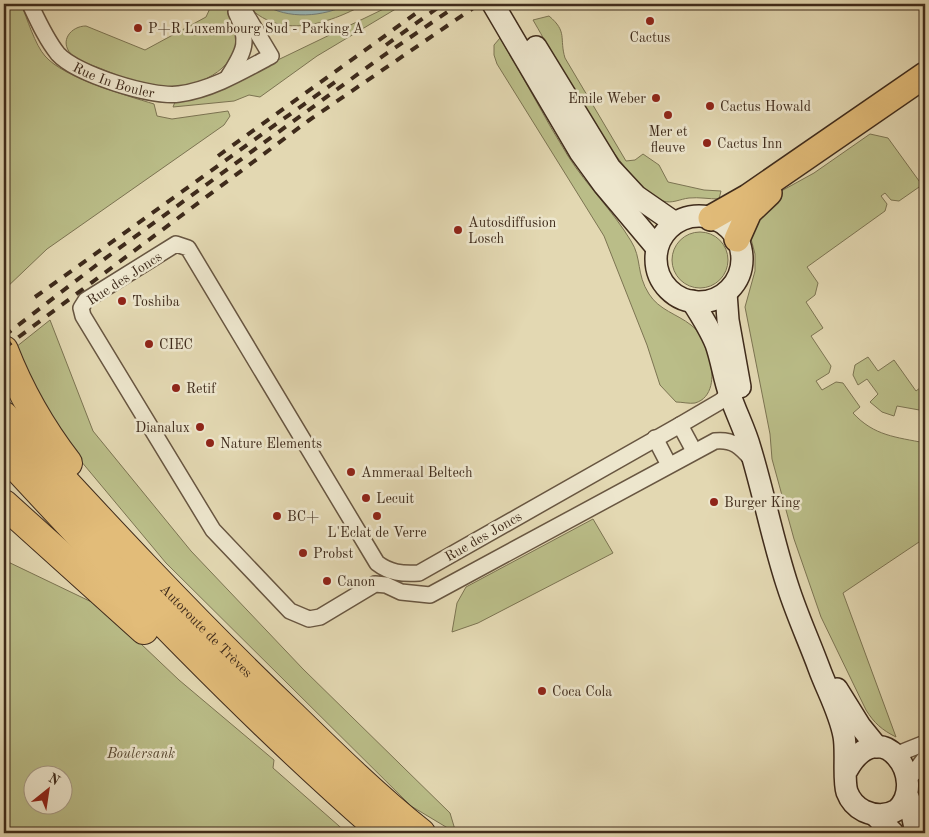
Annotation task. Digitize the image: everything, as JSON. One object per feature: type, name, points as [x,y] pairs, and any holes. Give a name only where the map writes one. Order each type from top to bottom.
[{"type":"highway","points":[[8,360],[48,436],[158,582]]},
{"type":"highway","name":"Autoroute de Trèves","points":[[4,416],[158,582],[366,786],[421,833]]},
{"type":"highway","name":"Autoroute de Trèves","points":[[4,454],[196,659],[289,749],[384,833]]},
{"type":"highway","points":[[4,485],[106,594]]},
{"type":"highway","points":[[4,504],[106,594],[325,795],[377,833]]},
{"type":"main road","points":[[493,4],[527,46],[610,168],[636,196],[675,223]]},
{"type":"main road","points":[[510,4],[527,46],[580,152],[604,185],[657,248]]},
{"type":"main road","points":[[711,218],[748,196],[925,76]]},
{"type":"main road","points":[[737,239],[749,212],[756,204],[817,150]]},
{"type":"main road","points":[[698,216],[711,218],[730,230],[737,239],[741,253],[741,268],[736,282],[726,293],[715,299],[692,302],[678,297],[667,288],[659,276],[656,262],[657,248],[675,223],[686,218],[698,216]]},
{"type":"main road","points":[[726,293],[728,320],[752,454],[788,587],[844,734],[847,770],[845,781],[851,799],[861,810],[875,815],[893,833]]},
{"type":"main road","points":[[692,302],[707,324],[716,346],[729,393],[752,454]]},
{"type":"main road","points":[[812,651],[860,726],[877,747]]},
{"type":"main road","points":[[847,770],[853,759],[864,750],[877,747],[889,748],[900,753],[908,762],[919,766],[909,799],[895,812],[875,815]]},
{"type":"main road","points":[[909,799],[916,833]]},
{"type":"street","name":"Rue In Bouler","points":[[30,4],[44,33],[66,61],[133,88],[163,94],[194,91],[271,56],[240,4]]},
{"type":"street","points":[[228,76],[244,49],[245,40],[243,27],[232,4]]},
{"type":"street","name":"Rue des Joncs","points":[[729,393],[721,401],[680,425],[418,573],[387,571],[377,563],[188,248],[176,244],[86,300],[81,308],[83,316],[213,530],[290,611],[309,619],[320,617],[375,584],[386,585],[401,592],[430,595],[715,441],[725,440],[740,446],[752,454]]},
{"type":"street","points":[[680,425],[694,451]]},
{"type":"street","points":[[655,438],[669,465]]},
{"type":"street","points":[[546,500],[559,524]]},
{"type":"street","points":[[418,573],[430,595]]},
{"type":"street","points":[[900,753],[925,744]]},
{"type":"green space","points":[[4,4],[21,4],[41,51],[54,64],[66,72],[96,85],[154,104],[157,116],[172,119],[228,111],[230,116],[224,125],[47,249],[4,290]]},
{"type":"green space","points":[[212,4],[227,4],[238,32],[236,48],[222,68],[201,81],[189,85],[164,87],[124,78],[81,61],[71,54],[66,44],[71,31],[86,26],[145,50],[206,17]]},
{"type":"green space","points":[[246,4],[365,4],[320,23],[288,26],[273,22],[259,15]]},
{"type":"green space","points":[[394,4],[404,4],[317,56],[260,97],[249,95],[234,101],[173,107],[175,102],[195,97],[230,83]]},
{"type":"green space","points":[[549,16],[561,31],[565,58],[626,161],[635,160],[643,154],[659,165],[668,182],[704,190],[721,191],[719,199],[693,198],[666,202],[647,190],[629,172],[610,148],[592,120],[533,20]]},
{"type":"green space","points":[[500,38],[568,156],[631,241],[637,254],[642,280],[649,294],[663,308],[695,328],[701,337],[710,361],[712,380],[709,391],[701,400],[695,403],[676,402],[660,385],[647,345],[604,236],[497,64],[494,55],[494,45]]},
{"type":"green space","points":[[870,134],[888,138],[922,185],[899,201],[891,200],[885,193],[881,196],[887,204],[885,211],[807,267],[818,283],[815,295],[806,302],[823,328],[811,336],[831,366],[829,373],[816,381],[822,390],[836,382],[843,383],[860,407],[853,413],[869,427],[895,437],[925,443],[925,538],[843,593],[896,737],[879,726],[866,710],[821,617],[794,539],[772,459],[770,434],[745,307],[755,271],[755,254],[750,235],[750,226],[774,195],[814,173]]},
{"type":"green space","points":[[694,232],[706,232],[720,240],[728,254],[726,271],[720,280],[706,288],[694,288],[684,283],[677,276],[672,266],[672,254],[677,244],[684,237]]},
{"type":"green space","points":[[50,320],[93,431],[191,551],[303,669],[450,813],[456,833],[411,806],[166,563],[50,424],[11,351]]},
{"type":"green space","points":[[868,357],[878,371],[894,360],[916,391],[925,384],[925,411],[897,406],[894,416],[882,412],[870,402],[878,394],[867,379],[858,385],[853,375],[855,365]]},
{"type":"green space","points":[[593,519],[613,553],[478,623],[452,632],[457,603],[466,587]]},
{"type":"green space","name":"Boulersank","points":[[4,560],[102,607],[179,680],[274,760],[273,768],[347,833],[4,833]]},
{"type":"water","points":[[263,4],[349,4],[328,12],[306,15],[283,13]]},
{"type":"railway","points":[[218,156],[429,4]]},
{"type":"railway","points":[[386,45],[443,4]]},
{"type":"railway","points":[[4,336],[103,260],[380,58],[459,4]]},
{"type":"railway","points":[[4,348],[308,121],[479,4]]},
{"type":"railway","points":[[35,297],[335,82]]},
{"type":"place","name":"Cactus","points":[[650,21]]},
{"type":"place","name":"P+R Luxembourg Sud - Parking A","points":[[138,28]]},
{"type":"place","name":"Emile Weber","points":[[656,98]]},
{"type":"place","name":"Cactus Howald","points":[[710,106]]},
{"type":"place","name":"Mer et fleuve","points":[[668,115]]},
{"type":"place","name":"Cactus Inn","points":[[707,143]]},
{"type":"place","name":"Autosdiffusion Losch","points":[[458,230]]},
{"type":"place","name":"Toshiba","points":[[122,301]]},
{"type":"place","name":"CIEC","points":[[149,344]]},
{"type":"place","name":"Retif","points":[[176,388]]},
{"type":"place","name":"Dianalux","points":[[200,427]]},
{"type":"place","name":"Nature Elements","points":[[210,443]]},
{"type":"place","name":"Ammeraal Beltech","points":[[351,472]]},
{"type":"place","name":"Lecuit","points":[[366,498]]},
{"type":"place","name":"Burger King","points":[[714,502]]},
{"type":"place","name":"BC+","points":[[277,516]]},
{"type":"place","name":"L'Eclat de Verre","points":[[377,516]]},
{"type":"place","name":"Probst","points":[[303,553]]},
{"type":"place","name":"Canon","points":[[327,581]]},
{"type":"place","name":"Coca Cola","points":[[542,691]]}]
